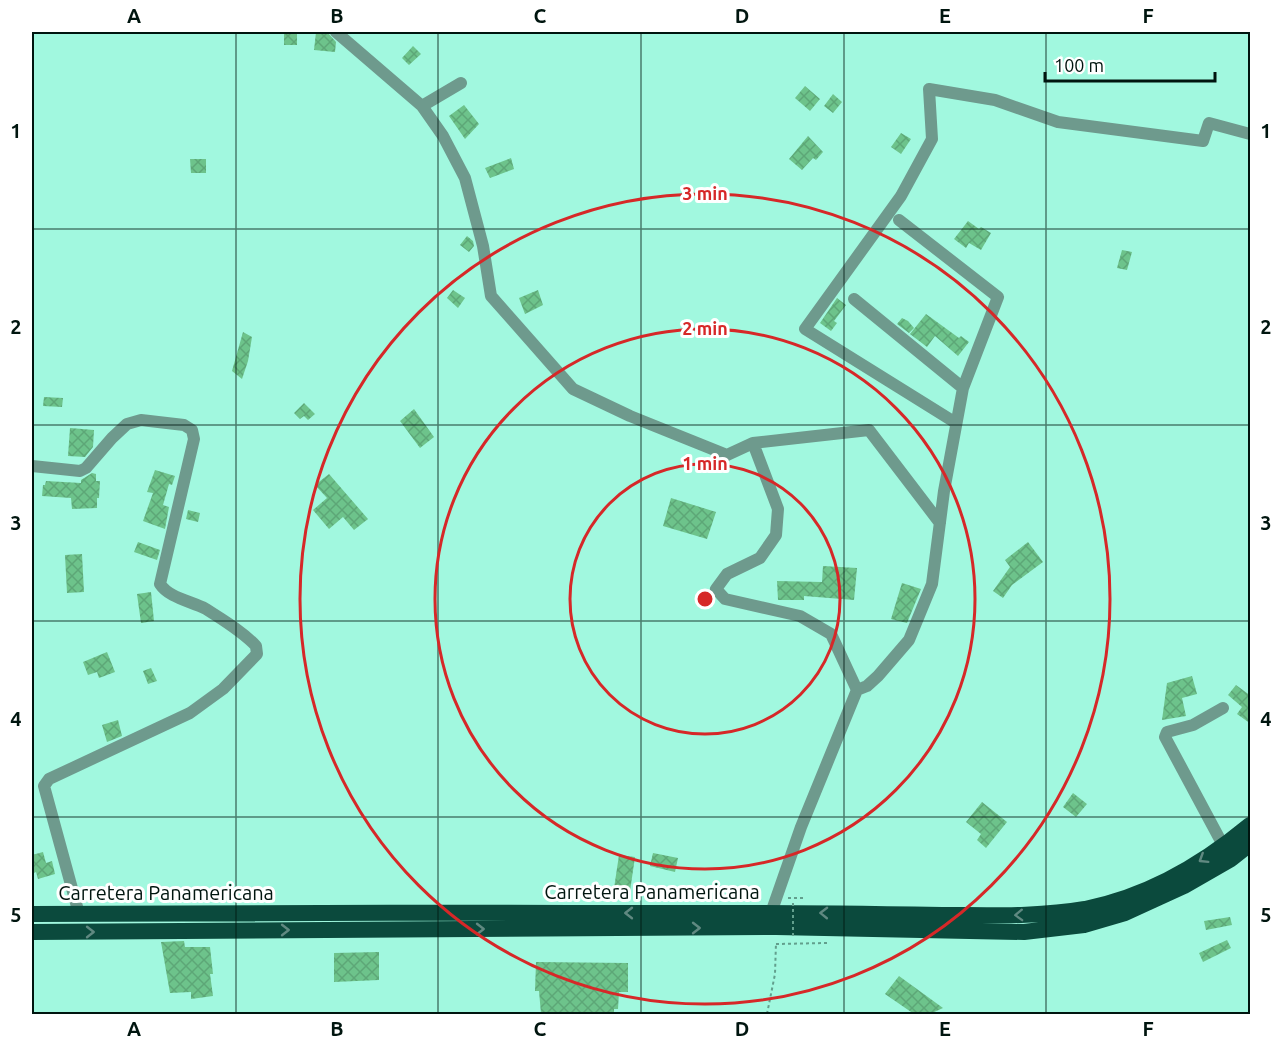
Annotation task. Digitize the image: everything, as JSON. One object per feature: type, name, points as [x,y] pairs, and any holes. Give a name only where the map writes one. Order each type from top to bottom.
[{"type":"highway","name":"Carretera Panamericana","points":[[32,932],[774,928],[1052,914],[1123,899],[1154,887],[1224,847],[1251,825]]},
{"type":"highway","name":"Carretera Panamericana","points":[[32,914],[1024,932],[1084,925],[1125,914],[1166,896],[1211,871],[1251,844]]},
{"type":"street","points":[[336,32],[422,106],[443,136],[465,178],[483,246],[490,296],[573,389],[630,416],[727,455],[753,443],[869,430],[939,523]]},
{"type":"street","points":[[422,106],[461,83]]},
{"type":"street","points":[[956,423],[805,329],[901,196],[932,139],[929,88],[995,99],[1058,122],[1203,141],[1209,123],[1251,134]]},
{"type":"street","points":[[774,928],[801,827],[857,690],[867,686],[878,676],[909,640],[932,584],[939,523],[963,388],[998,297],[899,220]]},
{"type":"street","points":[[854,299],[963,388]]},
{"type":"street","points":[[32,466],[80,471],[86,468],[127,424],[141,420],[184,425],[192,430],[194,439],[160,584],[164,590],[204,608],[249,639],[256,646],[257,654],[223,689],[190,713],[49,779],[44,786],[79,914]]},
{"type":"street","points":[[753,443],[778,509],[776,535],[760,558],[727,574],[716,589],[725,599],[800,616],[831,634],[857,690]]},
{"type":"street","points":[[1223,708],[1193,725],[1167,732],[1166,737],[1224,847]]},
{"type":"path","points":[[793,901],[793,936]]},
{"type":"path","points":[[774,928],[793,944]]},
{"type":"path","points":[[767,1014],[775,974],[774,928]]},
{"type":"building","points":[[284,32],[297,32],[297,45],[284,45]]},
{"type":"building","points":[[316,32],[328,33],[336,42],[335,52],[314,50]]},
{"type":"building","points":[[413,46],[421,54],[409,65],[402,58]]},
{"type":"building","points":[[805,86],[820,99],[810,111],[795,98]]},
{"type":"building","points":[[833,94],[842,102],[833,113],[824,106]]},
{"type":"building","points":[[464,105],[479,124],[465,139],[449,116]]},
{"type":"building","points":[[901,133],[911,139],[901,154],[891,147]]},
{"type":"building","points":[[808,136],[823,152],[816,160],[813,158],[802,170],[789,159]]},
{"type":"building","points":[[511,158],[514,169],[490,178],[485,168]]},
{"type":"building","points":[[190,159],[206,159],[206,173],[191,173]]},
{"type":"building","points":[[968,221],[979,229],[981,227],[991,233],[981,250],[969,243],[966,248],[954,239]]},
{"type":"building","points":[[467,236],[473,241],[474,246],[469,252],[460,245]]},
{"type":"building","points":[[1122,250],[1132,252],[1127,270],[1117,268]]},
{"type":"building","points":[[453,290],[465,298],[458,308],[447,298]]},
{"type":"building","points":[[538,290],[543,305],[525,314],[519,298]]},
{"type":"building","points":[[837,298],[846,305],[834,321],[837,323],[831,331],[820,323]]},
{"type":"building","points":[[926,314],[959,338],[961,336],[969,342],[958,356],[935,336],[927,347],[910,334]]},
{"type":"building","points":[[902,318],[914,328],[909,333],[897,324]]},
{"type":"building","points":[[243,332],[252,337],[242,379],[232,371]]},
{"type":"building","points":[[44,397],[63,398],[62,407],[43,406]]},
{"type":"building","points":[[304,403],[315,414],[308,420],[304,416],[300,419],[294,413]]},
{"type":"building","points":[[414,409],[434,437],[420,448],[400,421]]},
{"type":"building","points":[[70,428],[94,430],[93,447],[85,457],[68,456]]},
{"type":"building","points":[[155,470],[175,476],[172,485],[169,484],[163,505],[169,507],[165,529],[143,521],[153,493],[147,492]]},
{"type":"building","points":[[92,473],[96,474],[96,481],[100,481],[97,508],[72,509],[71,498],[42,496],[43,485],[46,481],[81,483],[81,480]]},
{"type":"building","points":[[329,474],[368,519],[354,530],[343,517],[329,529],[313,510],[327,498],[315,485]]},
{"type":"building","points":[[671,498],[716,512],[707,539],[663,526]]},
{"type":"building","points":[[188,510],[200,513],[198,522],[186,519]]},
{"type":"building","points":[[138,542],[160,550],[157,560],[134,552]]},
{"type":"building","points":[[1028,542],[1043,562],[1012,585],[1003,598],[993,591],[1010,567],[1005,560]]},
{"type":"building","points":[[82,554],[84,592],[67,593],[65,555]]},
{"type":"building","points":[[823,566],[857,568],[854,600],[804,596],[804,600],[778,600],[777,581],[822,582]]},
{"type":"building","points":[[902,583],[921,589],[907,623],[891,619]]},
{"type":"building","points":[[151,592],[154,621],[141,623],[137,594]]},
{"type":"building","points":[[107,652],[115,672],[99,678],[97,672],[88,675],[83,662]]},
{"type":"building","points":[[151,668],[157,681],[148,684],[143,671]]},
{"type":"building","points":[[1192,676],[1197,694],[1182,698],[1186,716],[1162,720],[1167,683]]},
{"type":"building","points":[[1236,685],[1251,696],[1251,724],[1237,714],[1242,707],[1228,695]]},
{"type":"building","points":[[118,720],[122,736],[107,742],[102,725]]},
{"type":"building","points":[[1073,793],[1087,804],[1076,817],[1063,807]]},
{"type":"building","points":[[982,802],[1007,822],[986,848],[977,840],[981,834],[966,822]]},
{"type":"building","points":[[43,852],[46,863],[52,861],[55,874],[38,879],[36,872],[32,874],[32,855]]},
{"type":"building","points":[[653,853],[678,858],[675,872],[650,866]]},
{"type":"building","points":[[619,855],[635,857],[629,898],[613,895]]},
{"type":"building","points":[[1230,917],[1232,925],[1206,930],[1204,921]]},
{"type":"building","points":[[1227,940],[1231,948],[1203,962],[1199,953]]},
{"type":"building","points":[[184,941],[185,947],[210,947],[213,996],[191,999],[191,992],[170,993],[161,942]]},
{"type":"building","points":[[379,952],[379,980],[334,982],[334,953]]},
{"type":"building","points":[[536,962],[628,963],[628,992],[619,992],[618,1009],[614,1009],[614,1014],[541,1014],[539,991],[535,991]]},
{"type":"building","points":[[899,976],[943,1008],[930,1014],[914,1014],[885,994]]}]
